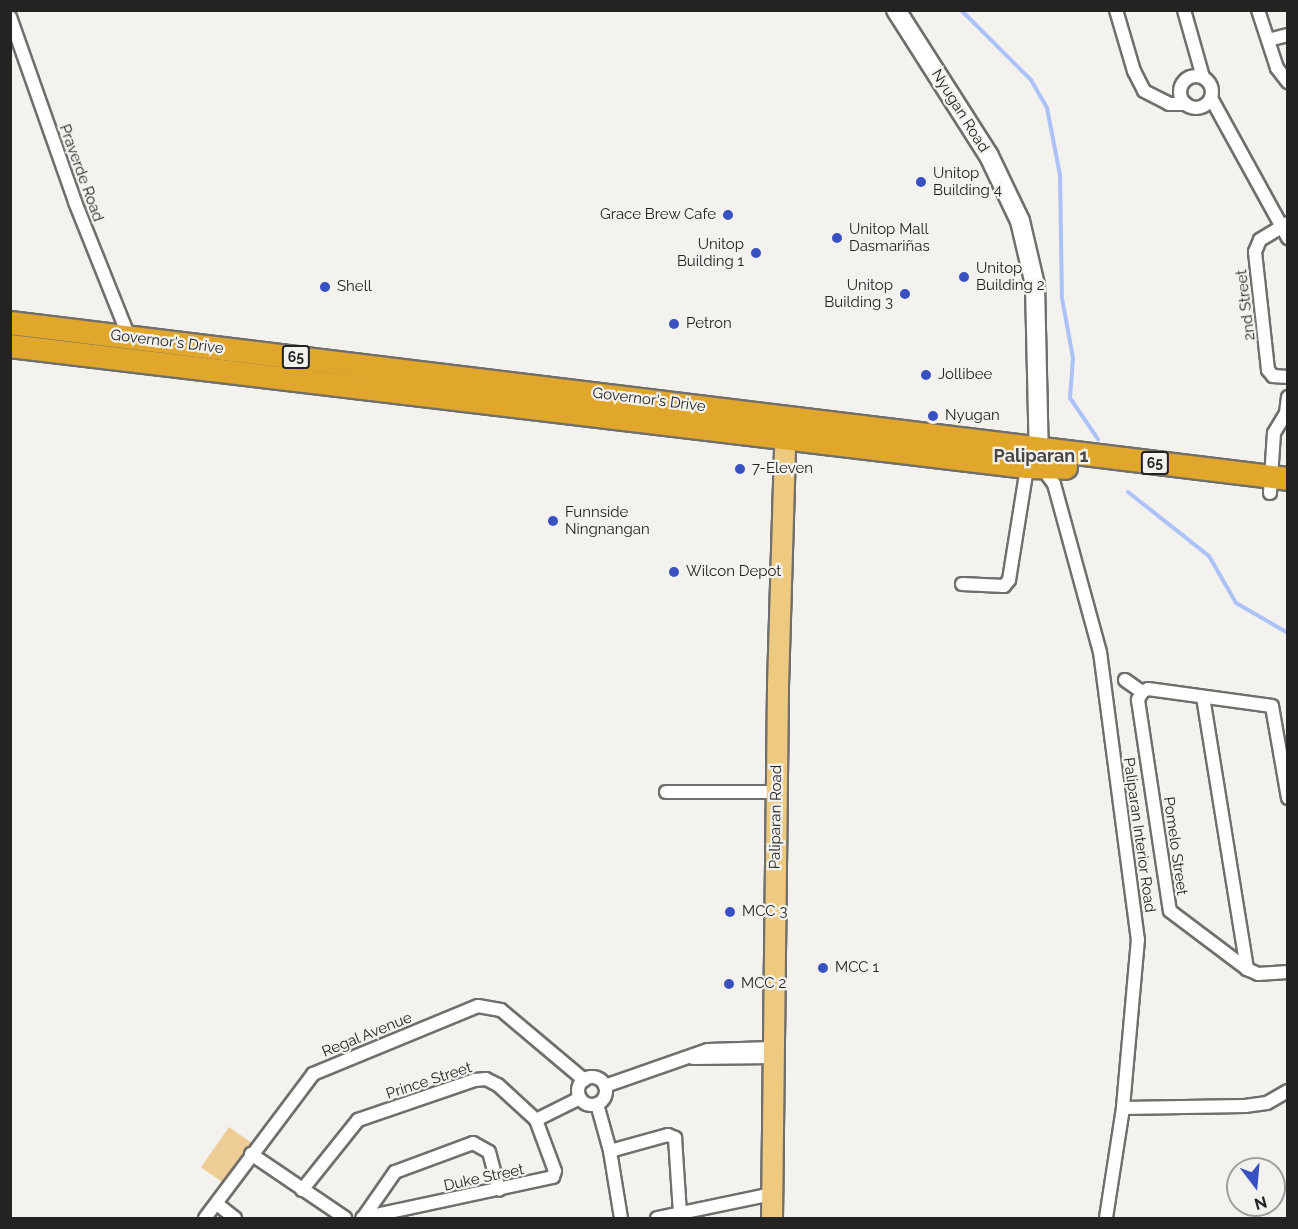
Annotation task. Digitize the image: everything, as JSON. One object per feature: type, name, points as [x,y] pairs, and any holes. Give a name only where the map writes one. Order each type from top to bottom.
[{"type":"highway","name":"Governor's Drive","points":[[10,323],[129,337],[1035,460],[1279,486]]},
{"type":"highway","name":"Governor's Drive","points":[[10,346],[786,427]]},
{"type":"main road","name":"Nyugan Road","points":[[896,10],[989,156],[1020,221],[1035,285],[1035,460]]},
{"type":"main road","name":"Paliparan Road","points":[[772,1218],[776,792],[786,427]]},
{"type":"street","points":[[1116,10],[1134,71],[1144,91],[1169,104],[1208,102]]},
{"type":"street","points":[[1184,10],[1203,77],[1212,88],[1208,102]]},
{"type":"street","points":[[1258,10],[1277,68],[1287,82]]},
{"type":"street","name":"Praverde Road","points":[[10,17],[75,202],[129,337]]},
{"type":"street","points":[[1268,40],[1287,35]]},
{"type":"street","points":[[1186,104],[1180,90],[1185,81],[1193,76],[1203,77]]},
{"type":"street","points":[[1208,102],[1284,225],[1287,238]]},
{"type":"street","name":"2nd Street","points":[[1284,225],[1260,240],[1255,252],[1268,370],[1273,376],[1287,377]]},
{"type":"street","points":[[1279,486],[1274,433],[1287,413],[1287,397]]},
{"type":"street","points":[[962,584],[1004,586],[1010,580],[1035,460]]},
{"type":"street","name":"Paliparan Interior Road","points":[[1035,460],[1054,484],[1100,652],[1138,939],[1123,1108],[1106,1218]]},
{"type":"street","points":[[1125,680],[1145,690],[1264,703],[1272,706],[1276,715],[1287,798]]},
{"type":"street","name":"Pomelo Street","points":[[1145,690],[1138,700],[1170,911],[1247,969],[1258,974],[1287,972]]},
{"type":"street","points":[[1203,698],[1247,969]]},
{"type":"street","points":[[666,792],[776,792]]},
{"type":"street","name":"Regal Avenue","points":[[205,1218],[313,1074],[478,1006],[491,1005],[501,1010],[584,1080]]},
{"type":"street","points":[[605,1086],[708,1050],[773,1052]]},
{"type":"street","points":[[599,1078],[605,1086],[604,1099],[597,1104],[585,1103],[580,1098],[578,1088],[584,1080],[599,1078]]},
{"type":"street","name":"Prince Street","points":[[302,1190],[358,1120],[475,1080],[486,1079],[498,1085],[536,1120]]},
{"type":"street","points":[[1123,1108],[1245,1106],[1267,1103],[1287,1091]]},
{"type":"street","points":[[536,1120],[580,1098]]},
{"type":"street","points":[[597,1104],[610,1151],[621,1218]]},
{"type":"street","name":"Duke Street","points":[[362,1218],[499,1191],[553,1177],[555,1171],[536,1120]]},
{"type":"street","points":[[610,1151],[668,1135],[675,1138],[680,1213]]},
{"type":"street","points":[[362,1218],[395,1172],[473,1143],[489,1152],[499,1191]]},
{"type":"street","points":[[251,1154],[345,1218]]},
{"type":"street","points":[[657,1218],[772,1194]]},
{"type":"street","points":[[217,1204],[236,1218]]},
{"type":"shaded area","points":[[229,1127],[253,1144],[225,1184],[201,1167]]},
{"type":"waterway","points":[[961,10],[1031,80],[1047,108],[1060,175],[1062,298],[1073,358],[1070,398],[1098,439]]},
{"type":"waterway","points":[[1128,492],[1209,556],[1236,603],[1288,633]]},
{"type":"place","name":"Unitop Building 4","points":[[921,182]]},
{"type":"place","name":"Grace Brew Cafe","points":[[728,215]]},
{"type":"place","name":"Unitop Mall Dasmariñas","points":[[837,238]]},
{"type":"place","name":"Unitop Building 1","points":[[756,253]]},
{"type":"place","name":"Unitop Building 2","points":[[964,277]]},
{"type":"place","name":"Shell","points":[[325,287]]},
{"type":"place","name":"Unitop Building 3","points":[[905,294]]},
{"type":"place","name":"Petron","points":[[674,324]]},
{"type":"place","name":"Jollibee","points":[[926,375]]},
{"type":"place","name":"Nyugan","points":[[933,416]]},
{"type":"place","name":"7-Eleven","points":[[740,469]]},
{"type":"place","name":"Funnside Ningnangan","points":[[553,521]]},
{"type":"place","name":"Wilcon Depot","points":[[674,572]]},
{"type":"place","name":"MCC 3","points":[[730,912]]},
{"type":"place","name":"MCC 1","points":[[823,968]]},
{"type":"place","name":"MCC 2","points":[[729,984]]},
{"type":"district","name":"Paliparan 1","points":[[1041,456]]}]
